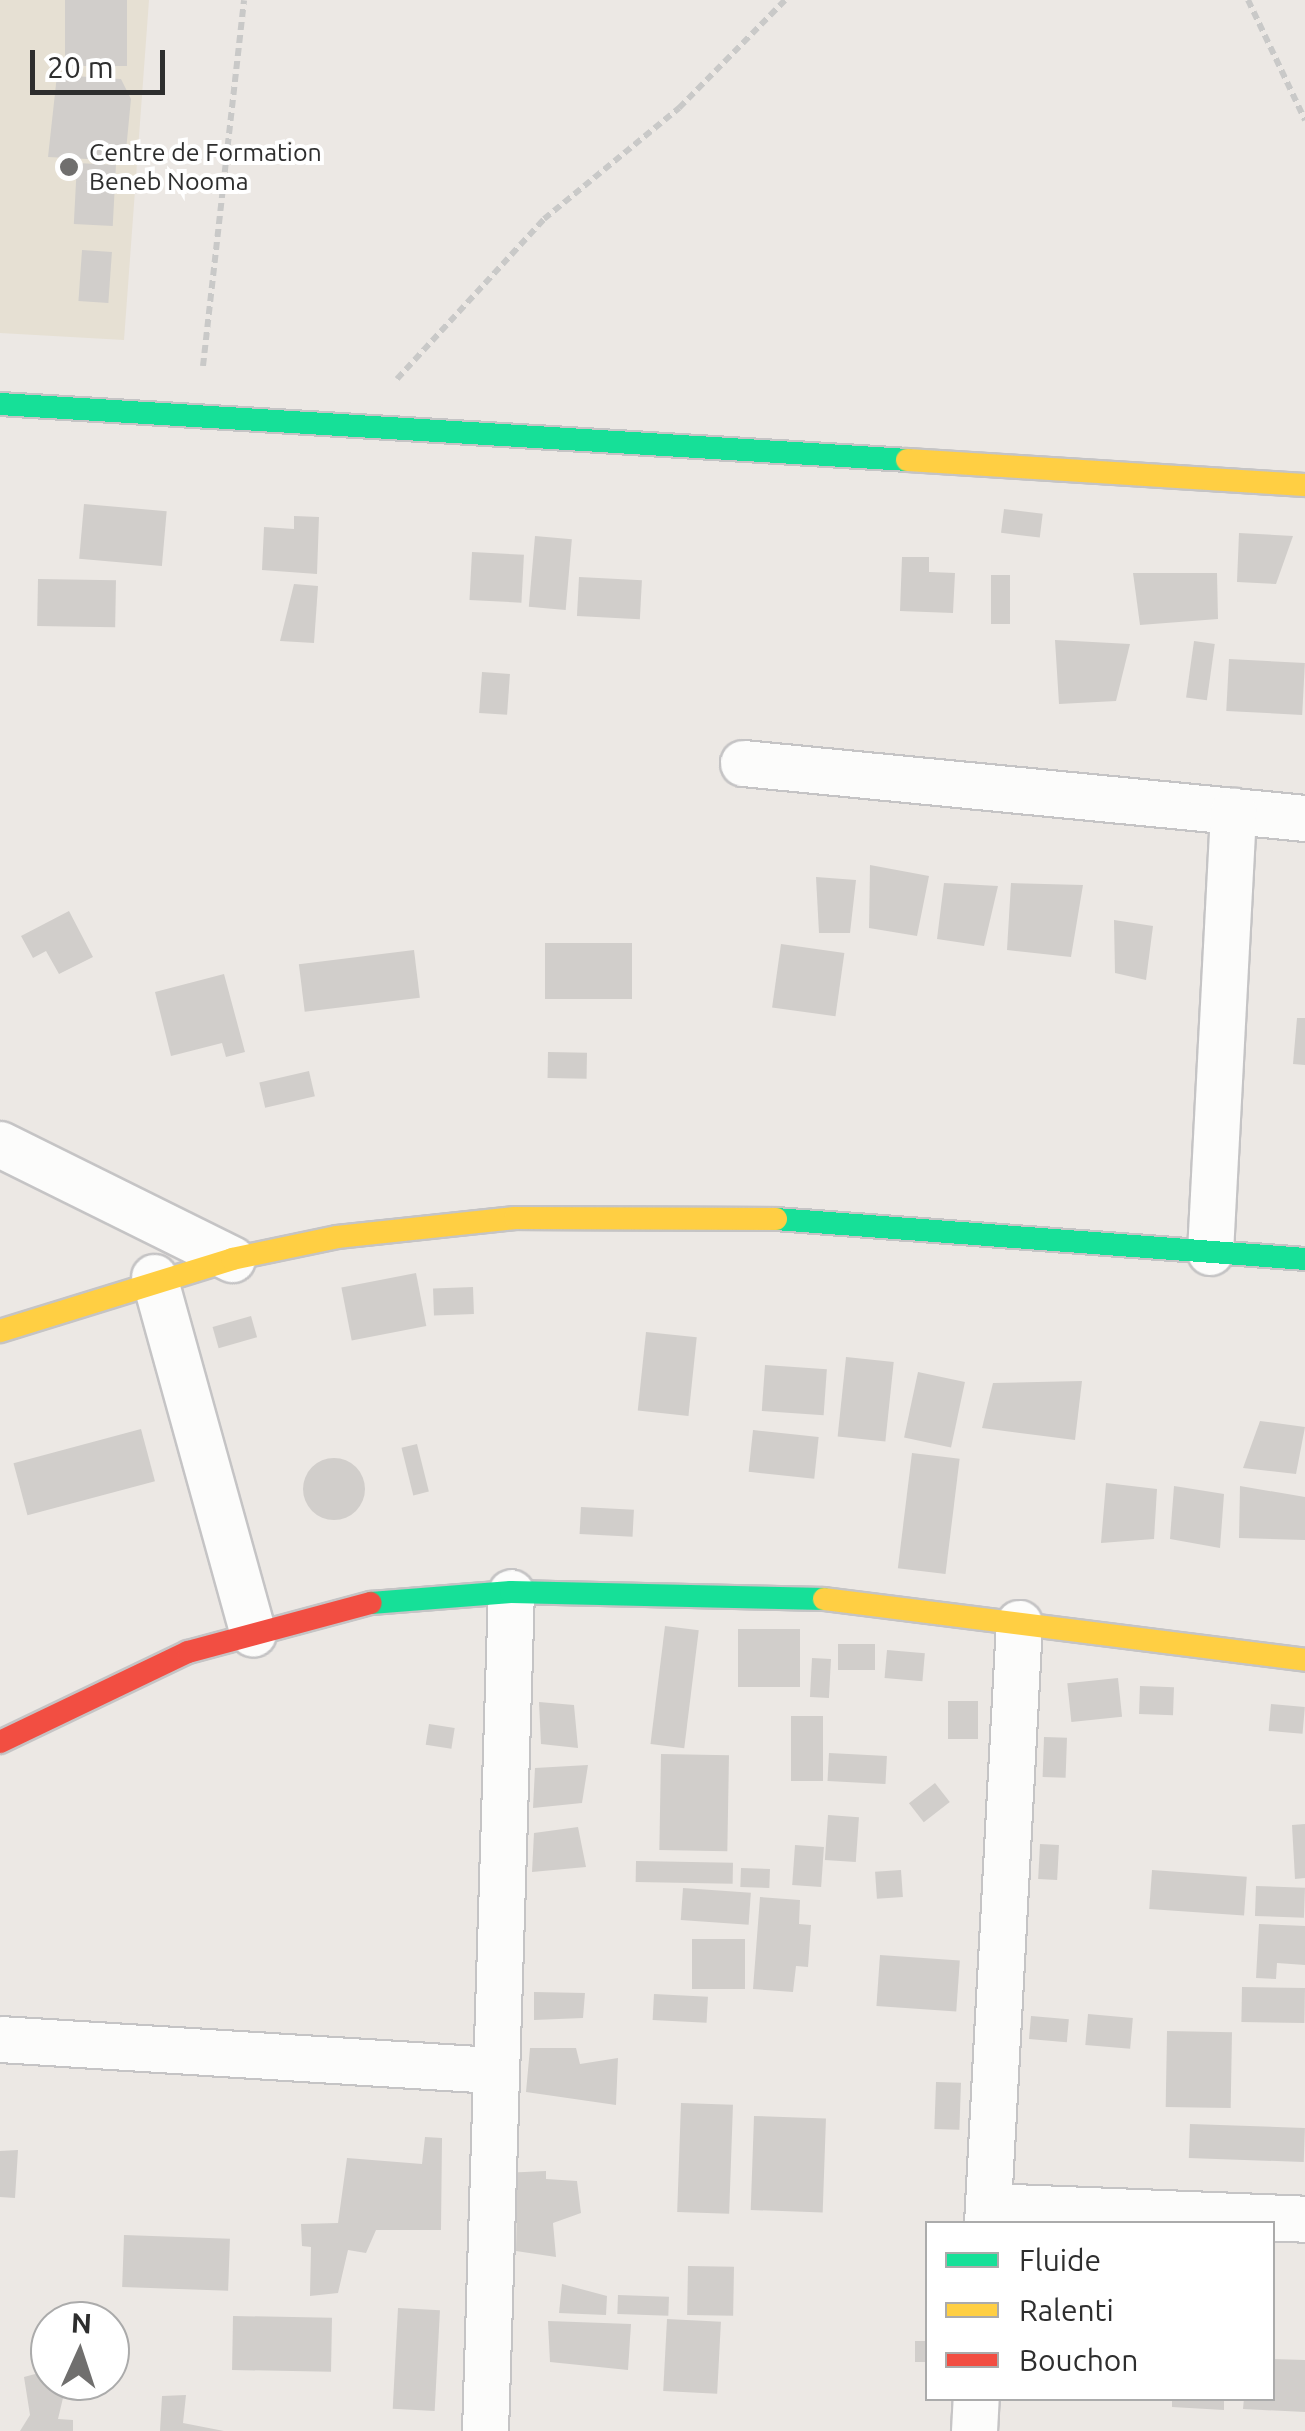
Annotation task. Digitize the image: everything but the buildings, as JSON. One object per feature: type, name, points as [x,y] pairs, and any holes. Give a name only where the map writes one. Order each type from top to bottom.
[{"type":"street","points":[[0,404],[1305,486]]},
{"type":"street","points":[[743,763],[1305,818]]},
{"type":"street","points":[[1210,1252],[1234,811]]},
{"type":"street","points":[[0,1144],[232,1259]]},
{"type":"street","points":[[0,1330],[154,1277],[337,1236],[515,1218],[697,1213],[1305,1259]]},
{"type":"street","points":[[154,1277],[253,1633]]},
{"type":"street","points":[[485,2431],[511,1592]]},
{"type":"street","points":[[0,1742],[188,1652],[370,1603],[511,1592],[768,1592],[1305,1660]]},
{"type":"street","points":[[1019,1623],[987,2214],[1305,2219]]},
{"type":"street","points":[[0,2039],[496,2070]]},
{"type":"street","points":[[974,2431],[976,2401]]},
{"type":"path","points":[[196,416],[244,0]]},
{"type":"path","points":[[354,426],[544,219],[678,108],[786,0]]},
{"type":"path","points":[[1248,0],[1305,120]]},
{"type":"shaded area","name":"Centre de Formation Beneb Nooma","points":[[0,0],[149,0],[124,340],[0,333]]},
{"type":"traffic: fast","points":[[0,404],[907,460]]},
{"type":"traffic: fast","points":[[776,1219],[1305,1259]]},
{"type":"traffic: fast","points":[[371,1603],[511,1592],[824,1599]]},
{"type":"traffic: slow","points":[[907,460],[1305,485]]},
{"type":"traffic: slow","points":[[0,1331],[232,1259],[337,1237],[515,1218],[776,1219]]},
{"type":"traffic: slow","points":[[824,1599],[1305,1660]]},
{"type":"traffic: jam","points":[[0,1742],[188,1652],[371,1603]]},
{"type":"place","name":"Centre de Formation Beneb Nooma","points":[[69,167]]}]
